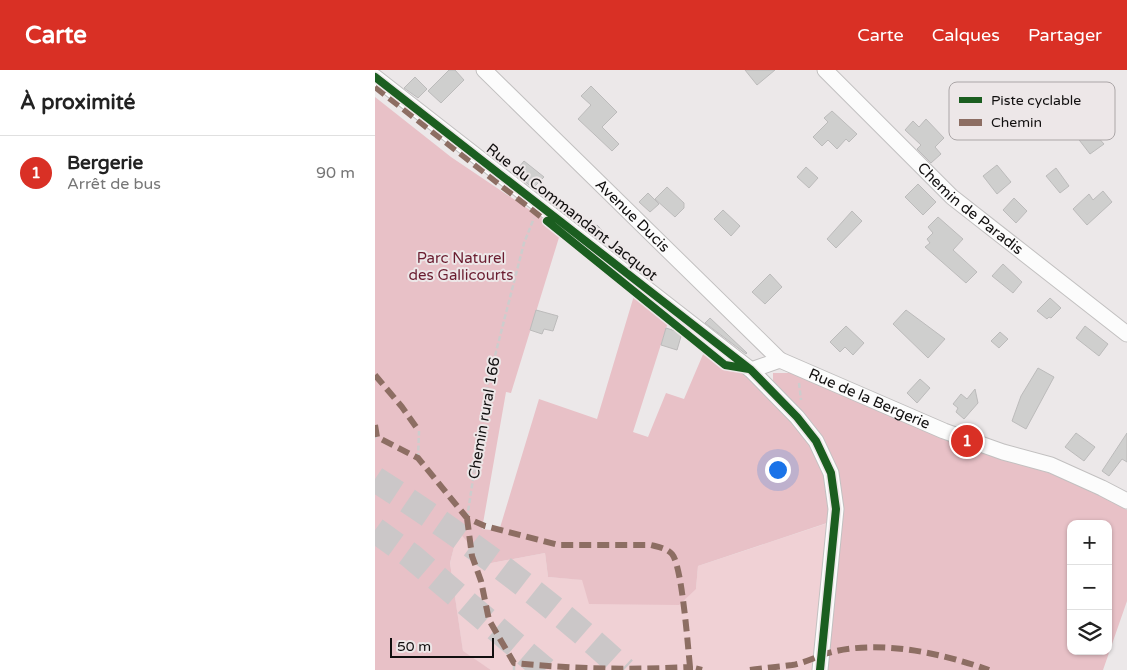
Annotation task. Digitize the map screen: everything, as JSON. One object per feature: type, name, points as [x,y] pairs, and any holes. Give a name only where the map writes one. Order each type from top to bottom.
[{"type":"street","name":"Avenue Ducis","points":[[484,70],[779,360]]},
{"type":"street","name":"Chemin de Paradis","points":[[825,70],[952,197],[1127,334]]},
{"type":"street","name":"Rue du Commandant Jacquot","points":[[375,77],[751,370],[797,417],[816,440],[831,473],[837,509],[820,670]]},
{"type":"street","points":[[751,370],[779,360]]},
{"type":"street","name":"Rue de la Bergerie","points":[[779,360],[944,431],[1003,452],[1051,465],[1127,501]]},
{"type":"path","points":[[798,378],[801,402]]},
{"type":"path","points":[[418,458],[419,431]]},
{"type":"path","points":[[514,663],[514,670]]},
{"type":"shaded area","points":[[831,522],[825,670],[491,670],[463,652],[450,563],[458,530],[486,564],[545,553],[548,577],[696,589],[698,566]]},
{"type":"green space","name":"Parc Naturel des Gallicourts","points":[[375,97],[451,157],[561,231],[511,393],[506,392],[482,529],[499,531],[539,399],[597,419],[636,289],[670,316],[633,432],[648,437],[666,393],[684,399],[707,345],[773,397],[773,373],[799,373],[946,438],[1081,484],[1127,510],[1127,601],[1112,644],[1112,520],[1067,520],[1067,655],[1108,655],[1103,670],[825,670],[830,522],[698,566],[696,589],[679,605],[589,604],[582,580],[548,577],[545,553],[486,564],[458,531],[450,563],[463,651],[491,670],[375,670]]},
{"type":"building","points":[[449,70],[455,70],[464,80],[441,103],[428,91]]},
{"type":"building","points":[[745,70],[775,70],[757,85]]},
{"type":"building","points":[[415,77],[427,89],[418,98],[404,88]]},
{"type":"building","points":[[591,86],[617,112],[602,127],[619,144],[612,151],[578,119],[591,105],[581,96]]},
{"type":"building","points":[[832,111],[857,134],[849,142],[846,139],[837,149],[828,140],[822,146],[813,137],[828,122],[824,118]]},
{"type":"building","points":[[926,119],[944,138],[935,147],[941,154],[931,163],[917,149],[921,145],[905,130],[913,121],[919,127]]},
{"type":"building","points":[[1079,140],[1100,140],[1104,144],[1090,154]]},
{"type":"building","points":[[524,161],[544,177],[533,188],[514,173]]},
{"type":"building","points":[[997,165],[1011,182],[997,194],[983,176]]},
{"type":"building","points":[[806,167],[818,178],[809,188],[797,177]]},
{"type":"building","points":[[1056,168],[1069,186],[1060,193],[1046,176]]},
{"type":"building","points":[[918,184],[936,202],[923,215],[905,197]]},
{"type":"building","points":[[667,187],[684,203],[684,208],[675,217],[655,199]]},
{"type":"building","points":[[1103,191],[1112,202],[1087,225],[1073,209],[1089,194],[1093,200]]},
{"type":"building","points":[[648,193],[659,204],[650,212],[639,202]]},
{"type":"building","points":[[1014,198],[1027,211],[1016,223],[1003,210]]},
{"type":"building","points":[[723,210],[740,226],[731,236],[714,219]]},
{"type":"building","points":[[852,211],[862,221],[836,248],[827,239]]},
{"type":"building","points":[[938,217],[963,239],[953,250],[977,272],[966,283],[925,247],[930,243],[927,239],[933,233],[928,227]]},
{"type":"building","points":[[597,225],[604,232],[598,239],[589,232]]},
{"type":"building","points":[[1003,264],[1022,282],[1013,293],[992,276]]},
{"type":"building","points":[[770,274],[782,287],[765,304],[752,292]]},
{"type":"building","points":[[1050,298],[1061,308],[1051,318],[1047,319],[1037,311]]},
{"type":"building","points":[[536,310],[558,316],[553,331],[544,329],[542,334],[530,330]]},
{"type":"building","points":[[906,310],[945,339],[928,358],[893,324]]},
{"type":"building","points":[[710,318],[747,353],[705,323]]},
{"type":"building","points":[[846,326],[864,343],[853,355],[845,347],[840,352],[830,342]]},
{"type":"building","points":[[1085,326],[1108,344],[1099,356],[1076,338]]},
{"type":"building","points":[[666,328],[682,333],[677,350],[661,345]]},
{"type":"building","points":[[1000,332],[1008,339],[999,348],[991,341]]},
{"type":"building","points":[[1038,368],[1054,377],[1026,429],[1012,421],[1021,396]]},
{"type":"building","points":[[920,379],[930,388],[917,403],[907,393]]},
{"type":"building","points":[[975,389],[978,403],[964,419],[956,412],[958,408],[953,404],[961,394],[967,399]]},
{"type":"building","points":[[1076,433],[1095,447],[1084,461],[1065,447]]},
{"type":"building","points":[[1127,433],[1127,462],[1122,459],[1109,476],[1102,471]]},
{"type":"tunnel","points":[[375,479],[504,569],[565,618],[624,670]]},
{"type":"tunnel","points":[[375,530],[411,556],[545,670]]},
{"type":"marked path","points":[[375,87],[549,223]]},
{"type":"marked path","points":[[375,375],[419,431]]},
{"type":"marked path","points":[[375,425],[377,437],[418,458],[467,518],[485,526],[559,545],[651,545],[670,552],[676,561],[679,574],[690,667],[702,670]]},
{"type":"marked path","points":[[467,518],[472,556],[481,581],[489,620],[514,663],[558,667],[690,667],[690,670]]},
{"type":"marked path","points":[[750,670],[792,665],[828,653],[868,647],[930,653],[989,670]]},
{"type":"cycle path","points":[[375,77],[751,370],[797,417],[816,441],[831,473],[836,509],[820,670]]},
{"type":"cycle path","points":[[547,221],[725,365],[749,369]]},
{"type":"place","name":"Bergerie","points":[[967,441]]}]
